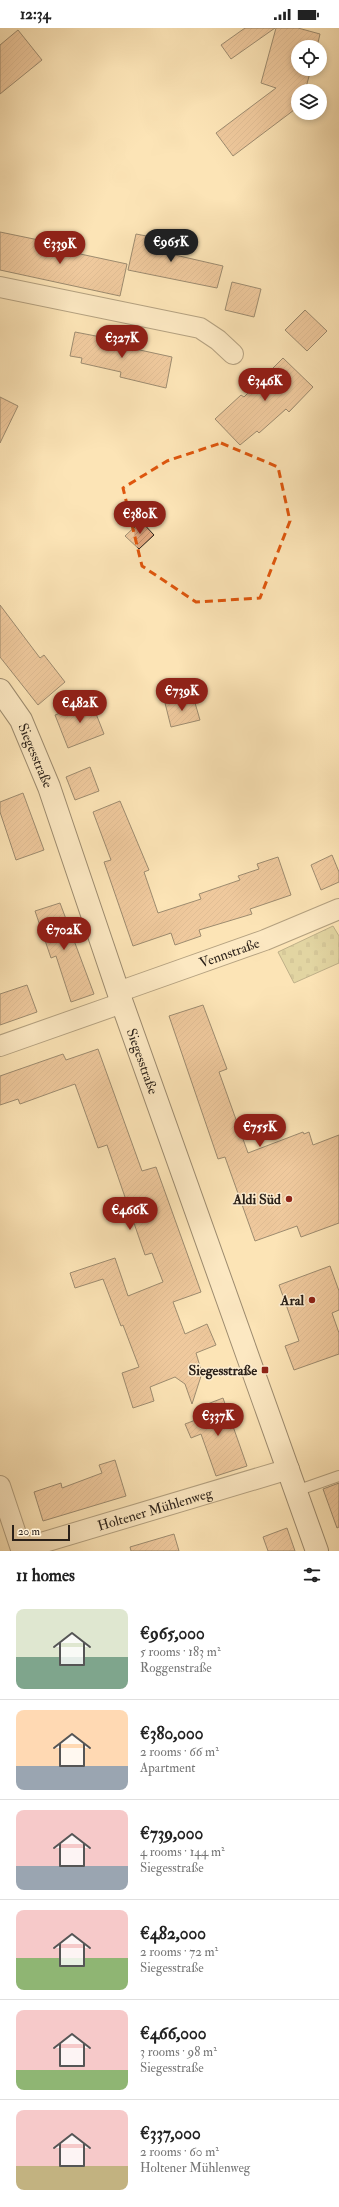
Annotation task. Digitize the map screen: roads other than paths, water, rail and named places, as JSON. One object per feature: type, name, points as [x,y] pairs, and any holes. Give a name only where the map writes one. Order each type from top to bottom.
[{"type":"main road","name":"Siegesstraße","points":[[0,690],[21,720],[36,753],[120,998],[318,1551]]},
{"type":"street","points":[[0,288],[200,328],[218,340],[233,354]]},
{"type":"street","name":"Vennstraße","points":[[0,1046],[339,909]]},
{"type":"street","name":"Holtener Mühlenweg","points":[[0,1486],[21,1549],[289,1469]]},
{"type":"lane","points":[[296,1490],[339,1476]]},
{"type":"place","name":"Aldi Süd","points":[[289,1199]]},
{"type":"place","name":"Aral","points":[[312,1300]]},
{"type":"place","name":"Siegesstraße","points":[[265,1370]]}]
